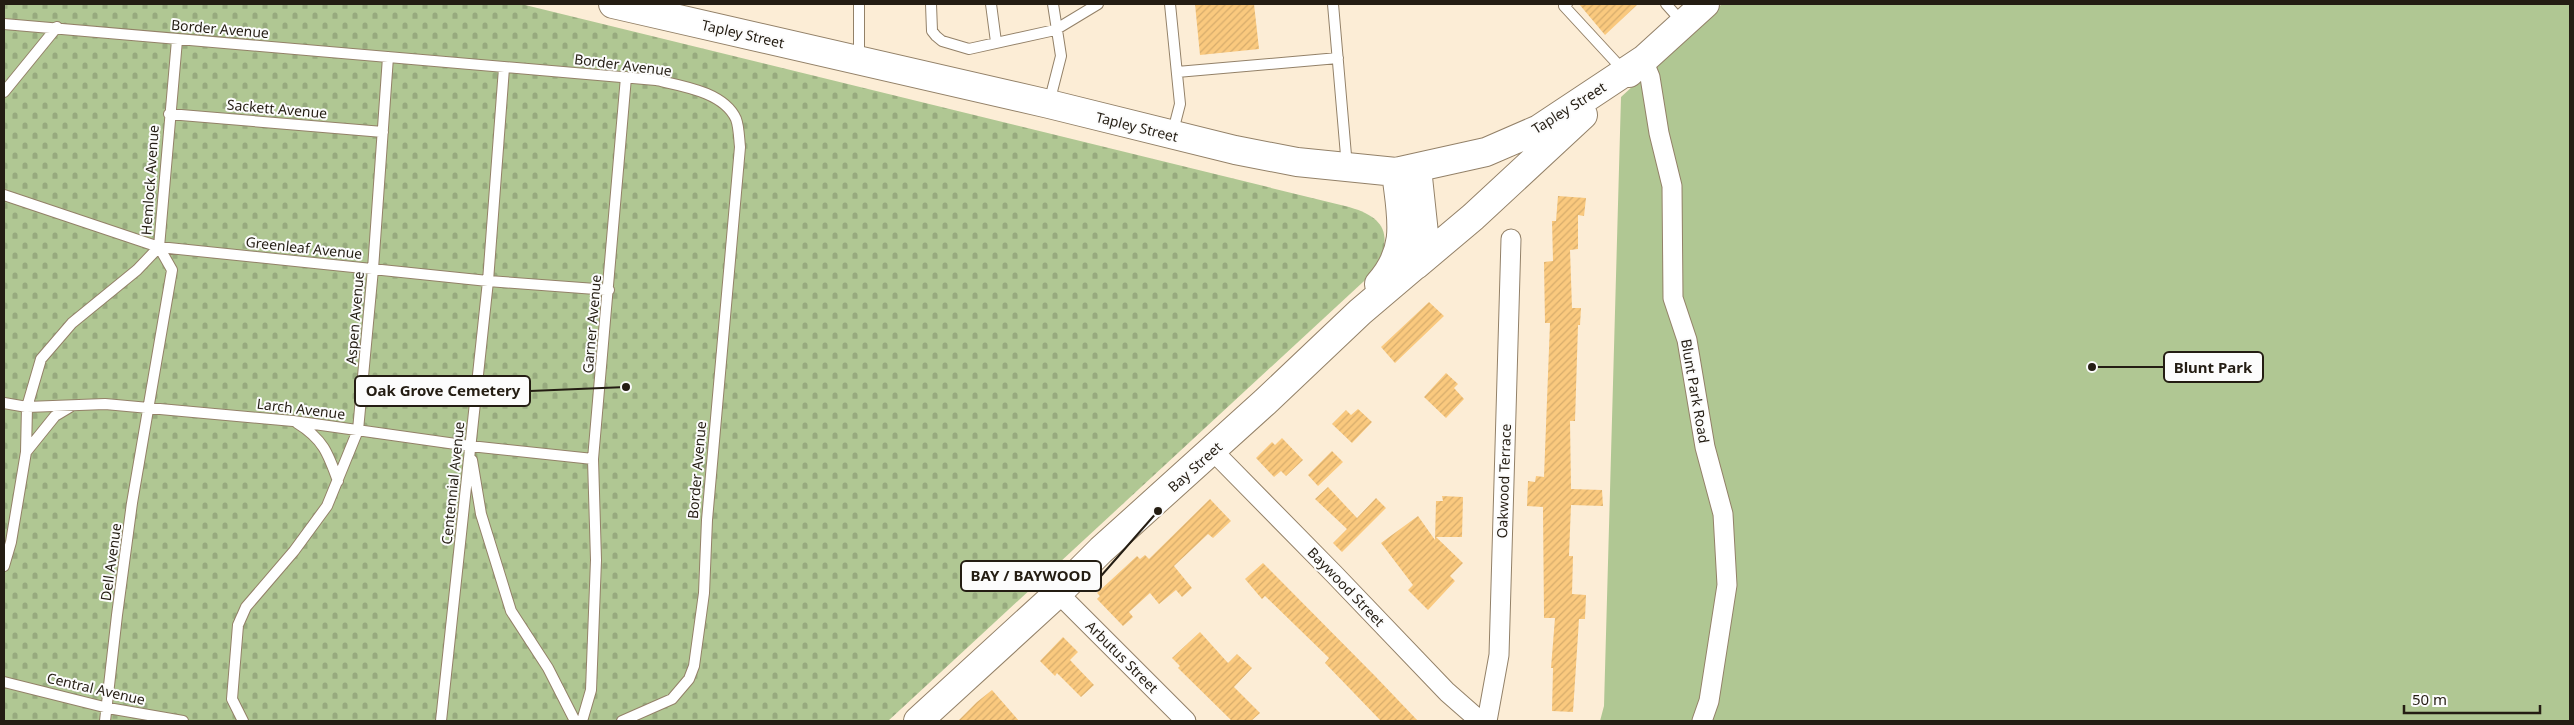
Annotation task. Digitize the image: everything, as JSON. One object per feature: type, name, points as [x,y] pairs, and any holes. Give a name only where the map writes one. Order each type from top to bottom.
[{"type":"main road","name":"Tapley Street","points":[[613,4],[1049,104],[1172,136],[1298,162],[1347,168],[1406,170],[1486,152],[1539,129],[1634,66]]},
{"type":"main road","points":[[1412,268],[1473,217],[1634,66],[1705,4]]},
{"type":"main road","name":"Bay Street","points":[[918,721],[1058,593],[1101,550],[1213,451],[1360,312],[1412,268],[1425,243],[1406,170]]},
{"type":"main road","name":"Bay Street","points":[[1360,312],[1392,270],[1398,256],[1402,230],[1406,170]]},
{"type":"street","name":"Blunt Park Road","points":[[1634,66],[1650,77],[1659,133],[1672,186],[1674,298],[1687,340],[1705,447],[1723,514],[1727,584],[1709,701],[1702,721]]},
{"type":"street","name":"Oakwood Terrace","points":[[1487,721],[1499,655],[1511,239]]},
{"type":"street","name":"Baywood Street","points":[[1213,451],[1447,692],[1480,721]]},
{"type":"street","name":"Arbutus Street","points":[[1058,593],[1186,721]]},
{"type":"lane","points":[[859,4],[859,61]]},
{"type":"lane","points":[[930,4],[932,31],[942,41],[969,49],[1055,30],[1098,4]]},
{"type":"lane","points":[[992,4],[996,42]]},
{"type":"lane","points":[[1049,104],[1061,56],[1055,30],[1053,4]]},
{"type":"lane","points":[[1170,4],[1180,104],[1172,136]]},
{"type":"lane","points":[[1332,4],[1347,168]]},
{"type":"lane","points":[[1567,4],[1564,6],[1634,66]]},
{"type":"lane","points":[[1666,4],[1683,24]]},
{"type":"lane","name":"Border Avenue","points":[[4,24],[57,27],[177,40],[656,80],[695,90],[730,108],[737,121],[740,147],[707,510],[704,594],[694,666],[689,679],[672,699],[622,721]]},
{"type":"lane","points":[[4,92],[57,27]]},
{"type":"lane","name":"Hemlock Avenue","points":[[150,407],[172,270],[160,247],[169,114],[177,40]]},
{"type":"lane","name":"Aspen Avenue","points":[[243,721],[232,699],[238,625],[246,607],[294,551],[327,506],[358,430],[373,269],[388,58]]},
{"type":"lane","points":[[1177,72],[1338,58]]},
{"type":"lane","name":"Centennial Avenue","points":[[442,721],[488,281],[504,68]]},
{"type":"lane","name":"Garner Avenue","points":[[582,721],[591,690],[596,560],[593,459],[626,77]]},
{"type":"lane","name":"Sackett Avenue","points":[[169,114],[383,132]]},
{"type":"lane","name":"Greenleaf Avenue","points":[[4,195],[160,247],[488,281],[609,290]]},
{"type":"lane","points":[[4,566],[7,541],[26,452],[27,407],[41,359],[72,324],[137,270],[160,247]]},
{"type":"lane","name":"Larch Avenue","points":[[4,403],[27,407],[106,404],[150,407],[294,421],[470,446],[593,459]]},
{"type":"lane","points":[[26,452],[55,416],[70,406]]},
{"type":"lane","name":"Dell Avenue","points":[[105,721],[132,503],[150,407]]},
{"type":"lane","points":[[294,421],[314,434],[324,445],[338,481]]},
{"type":"lane","points":[[470,446],[481,514],[511,611],[548,668],[575,721]]},
{"type":"lane","name":"Central Avenue","points":[[4,682],[108,708],[183,721]]},
{"type":"green space","points":[[4,4],[521,4],[1349,207],[1362,211],[1378,223],[1383,230],[1385,238],[1384,247],[1376,270],[888,721],[4,721]]},
{"type":"green space","points":[[1722,4],[2570,4],[2570,721],[1600,721],[1604,706],[1621,97]]},
{"type":"building","points":[[1195,4],[1254,4],[1259,49],[1200,55]]},
{"type":"building","points":[[1579,4],[1638,4],[1605,35]]},
{"type":"building","points":[[1558,196],[1586,198],[1584,216],[1578,215],[1578,249],[1570,250],[1572,308],[1581,308],[1580,325],[1578,325],[1575,421],[1570,421],[1571,489],[1602,490],[1603,506],[1571,505],[1569,556],[1573,556],[1572,594],[1586,595],[1585,619],[1579,619],[1573,712],[1552,711],[1553,668],[1551,668],[1555,618],[1544,618],[1543,507],[1527,506],[1528,481],[1535,482],[1536,476],[1544,477],[1550,323],[1545,323],[1544,262],[1553,261],[1552,221],[1556,221]]},
{"type":"building","points":[[1429,302],[1444,316],[1395,363],[1381,347]]},
{"type":"building","points":[[1446,373],[1458,384],[1454,388],[1464,399],[1446,418],[1424,397]]},
{"type":"building","points":[[1358,409],[1372,422],[1352,443],[1332,424],[1346,410],[1351,415]]},
{"type":"building","points":[[1282,438],[1303,460],[1286,476],[1281,471],[1274,477],[1256,458],[1272,442],[1275,445]]},
{"type":"building","points":[[1332,451],[1343,462],[1318,486],[1308,475]]},
{"type":"building","points":[[1328,487],[1357,518],[1376,498],[1386,508],[1342,552],[1333,543],[1347,529],[1315,499]]},
{"type":"building","points":[[1442,496],[1463,497],[1462,537],[1436,537],[1463,563],[1450,576],[1455,581],[1428,610],[1408,590],[1413,585],[1381,543],[1418,516],[1435,540],[1436,501],[1443,501]]},
{"type":"building","points":[[1210,499],[1231,521],[1213,538],[1208,534],[1174,566],[1192,588],[1182,597],[1176,590],[1159,604],[1150,593],[1129,612],[1133,617],[1123,626],[1097,599],[1100,596],[1097,593],[1137,556],[1140,559],[1145,555],[1149,559]]},
{"type":"building","points":[[1263,563],[1418,721],[1381,721],[1325,663],[1329,658],[1265,596],[1262,599],[1245,579]]},
{"type":"building","points":[[1200,632],[1228,663],[1237,654],[1252,668],[1234,687],[1260,713],[1251,721],[1232,721],[1178,668],[1180,666],[1172,658]]},
{"type":"building","points":[[1063,637],[1078,652],[1070,660],[1094,685],[1081,697],[1057,673],[1055,676],[1040,661]]},
{"type":"building","points":[[992,690],[1019,721],[958,721],[977,702]]},
{"type":"place","name":"Blunt Park","points":[[2092,367]]},
{"type":"place","name":"Oak Grove Cemetery","points":[[626,387]]},
{"type":"place","name":"BAY / BAYWOOD","points":[[1158,511]]}]
